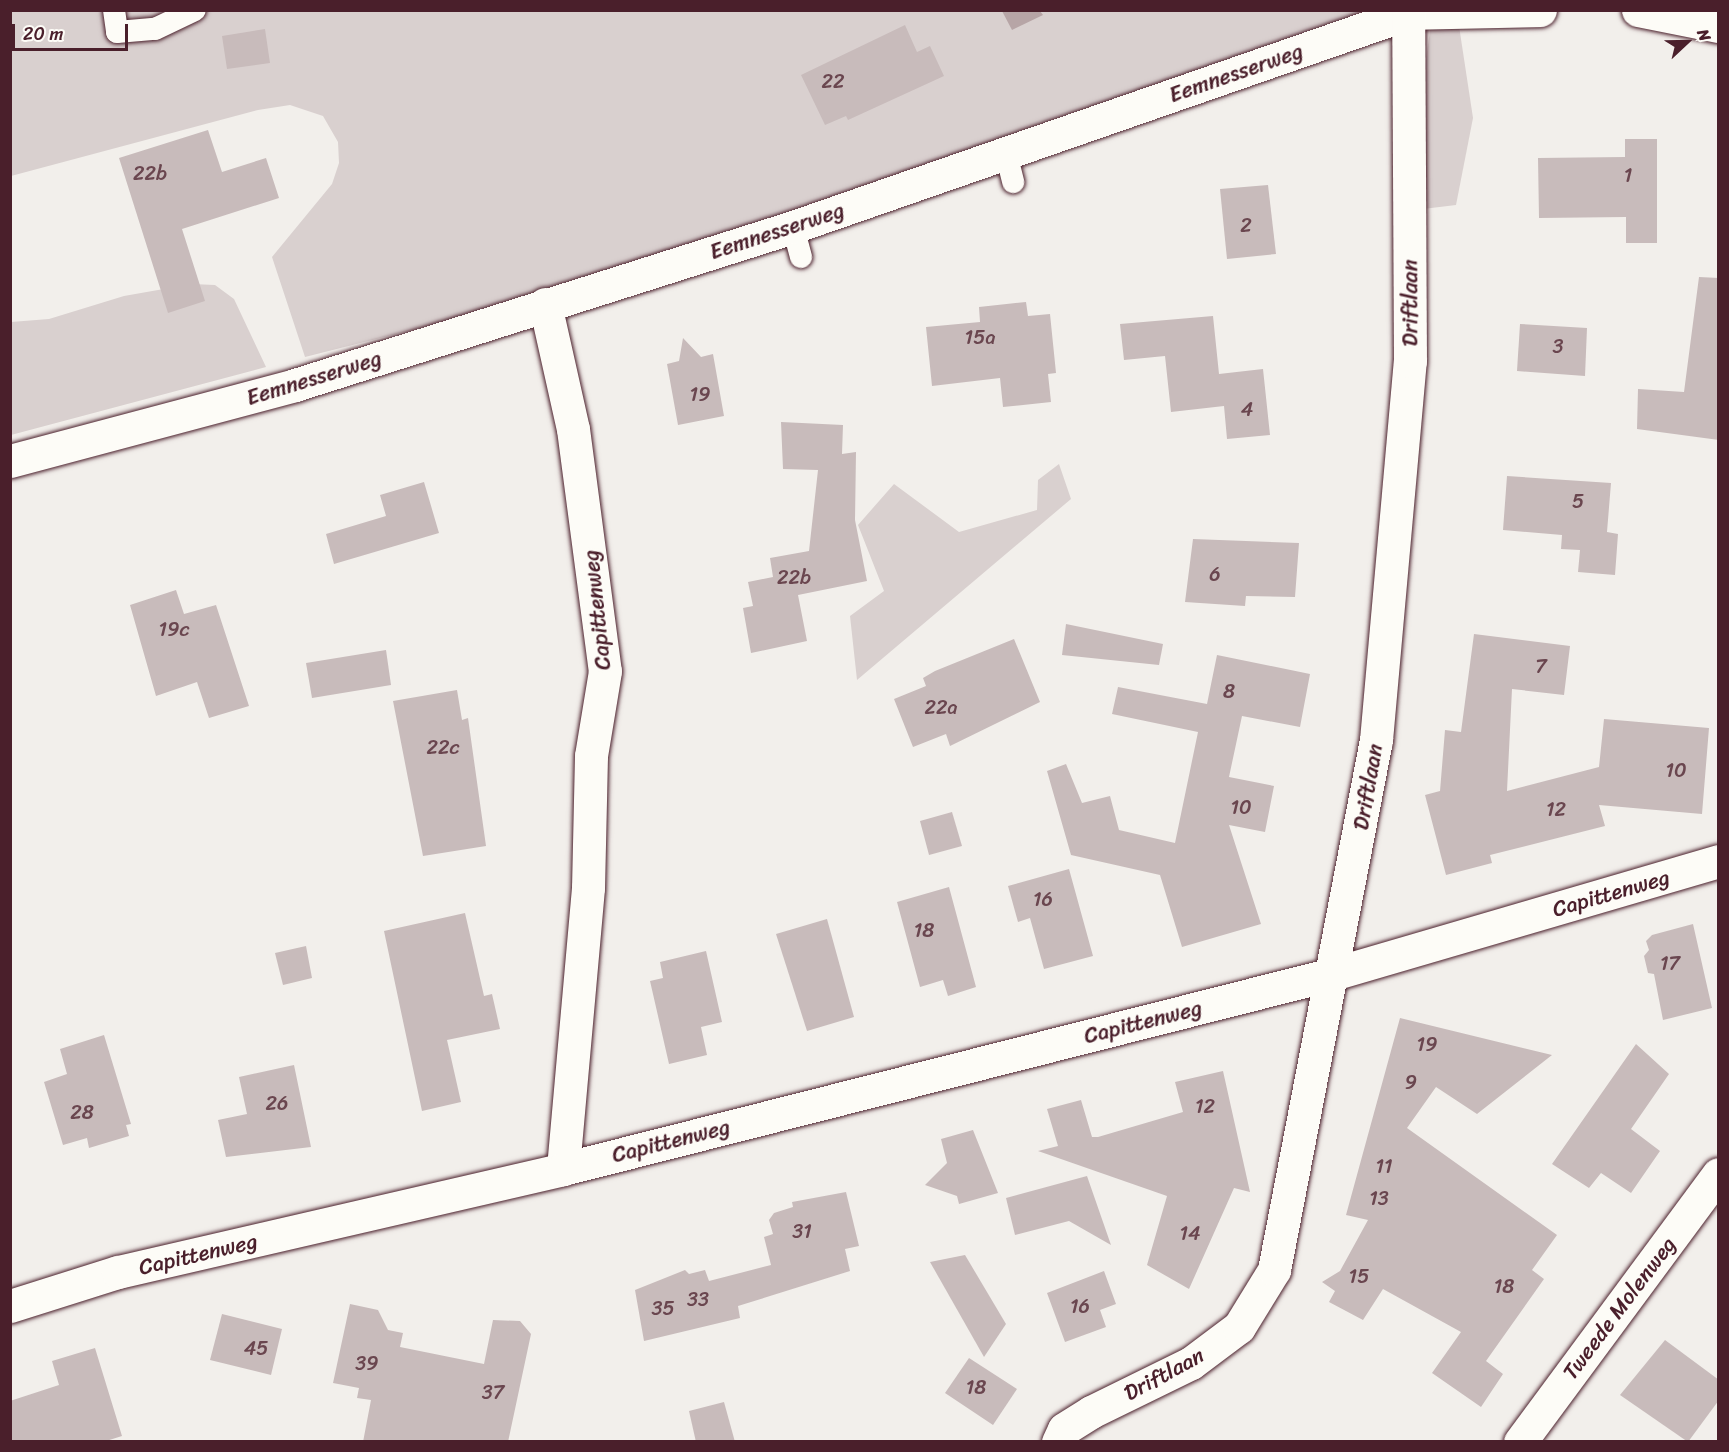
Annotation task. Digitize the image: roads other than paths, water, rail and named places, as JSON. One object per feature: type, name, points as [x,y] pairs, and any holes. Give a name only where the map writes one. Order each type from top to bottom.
[{"type":"street","name":"Eemnesserweg","points":[[10,461],[295,385],[545,304],[797,242],[1010,168],[1408,12],[1540,10]]},
{"type":"street","points":[[1638,10],[1719,26]]},
{"type":"street","name":"Driftlaan","points":[[1058,1442],[1064,1429],[1091,1412],[1191,1363],[1239,1327],[1274,1270],[1336,973],[1376,740],[1410,361],[1408,12]]},
{"type":"street","name":"Capittenweg","points":[[545,304],[555,340],[573,429],[605,671],[591,756],[588,888],[563,1169]]},
{"type":"street","name":"Capittenweg","points":[[10,1306],[118,1272],[563,1169],[1336,973],[1719,861]]},
{"type":"street","name":"Tweede Molenweg","points":[[1520,1442],[1719,1174]]},
{"type":"lane","points":[[114,10],[117,32],[155,29],[195,10]]}]
